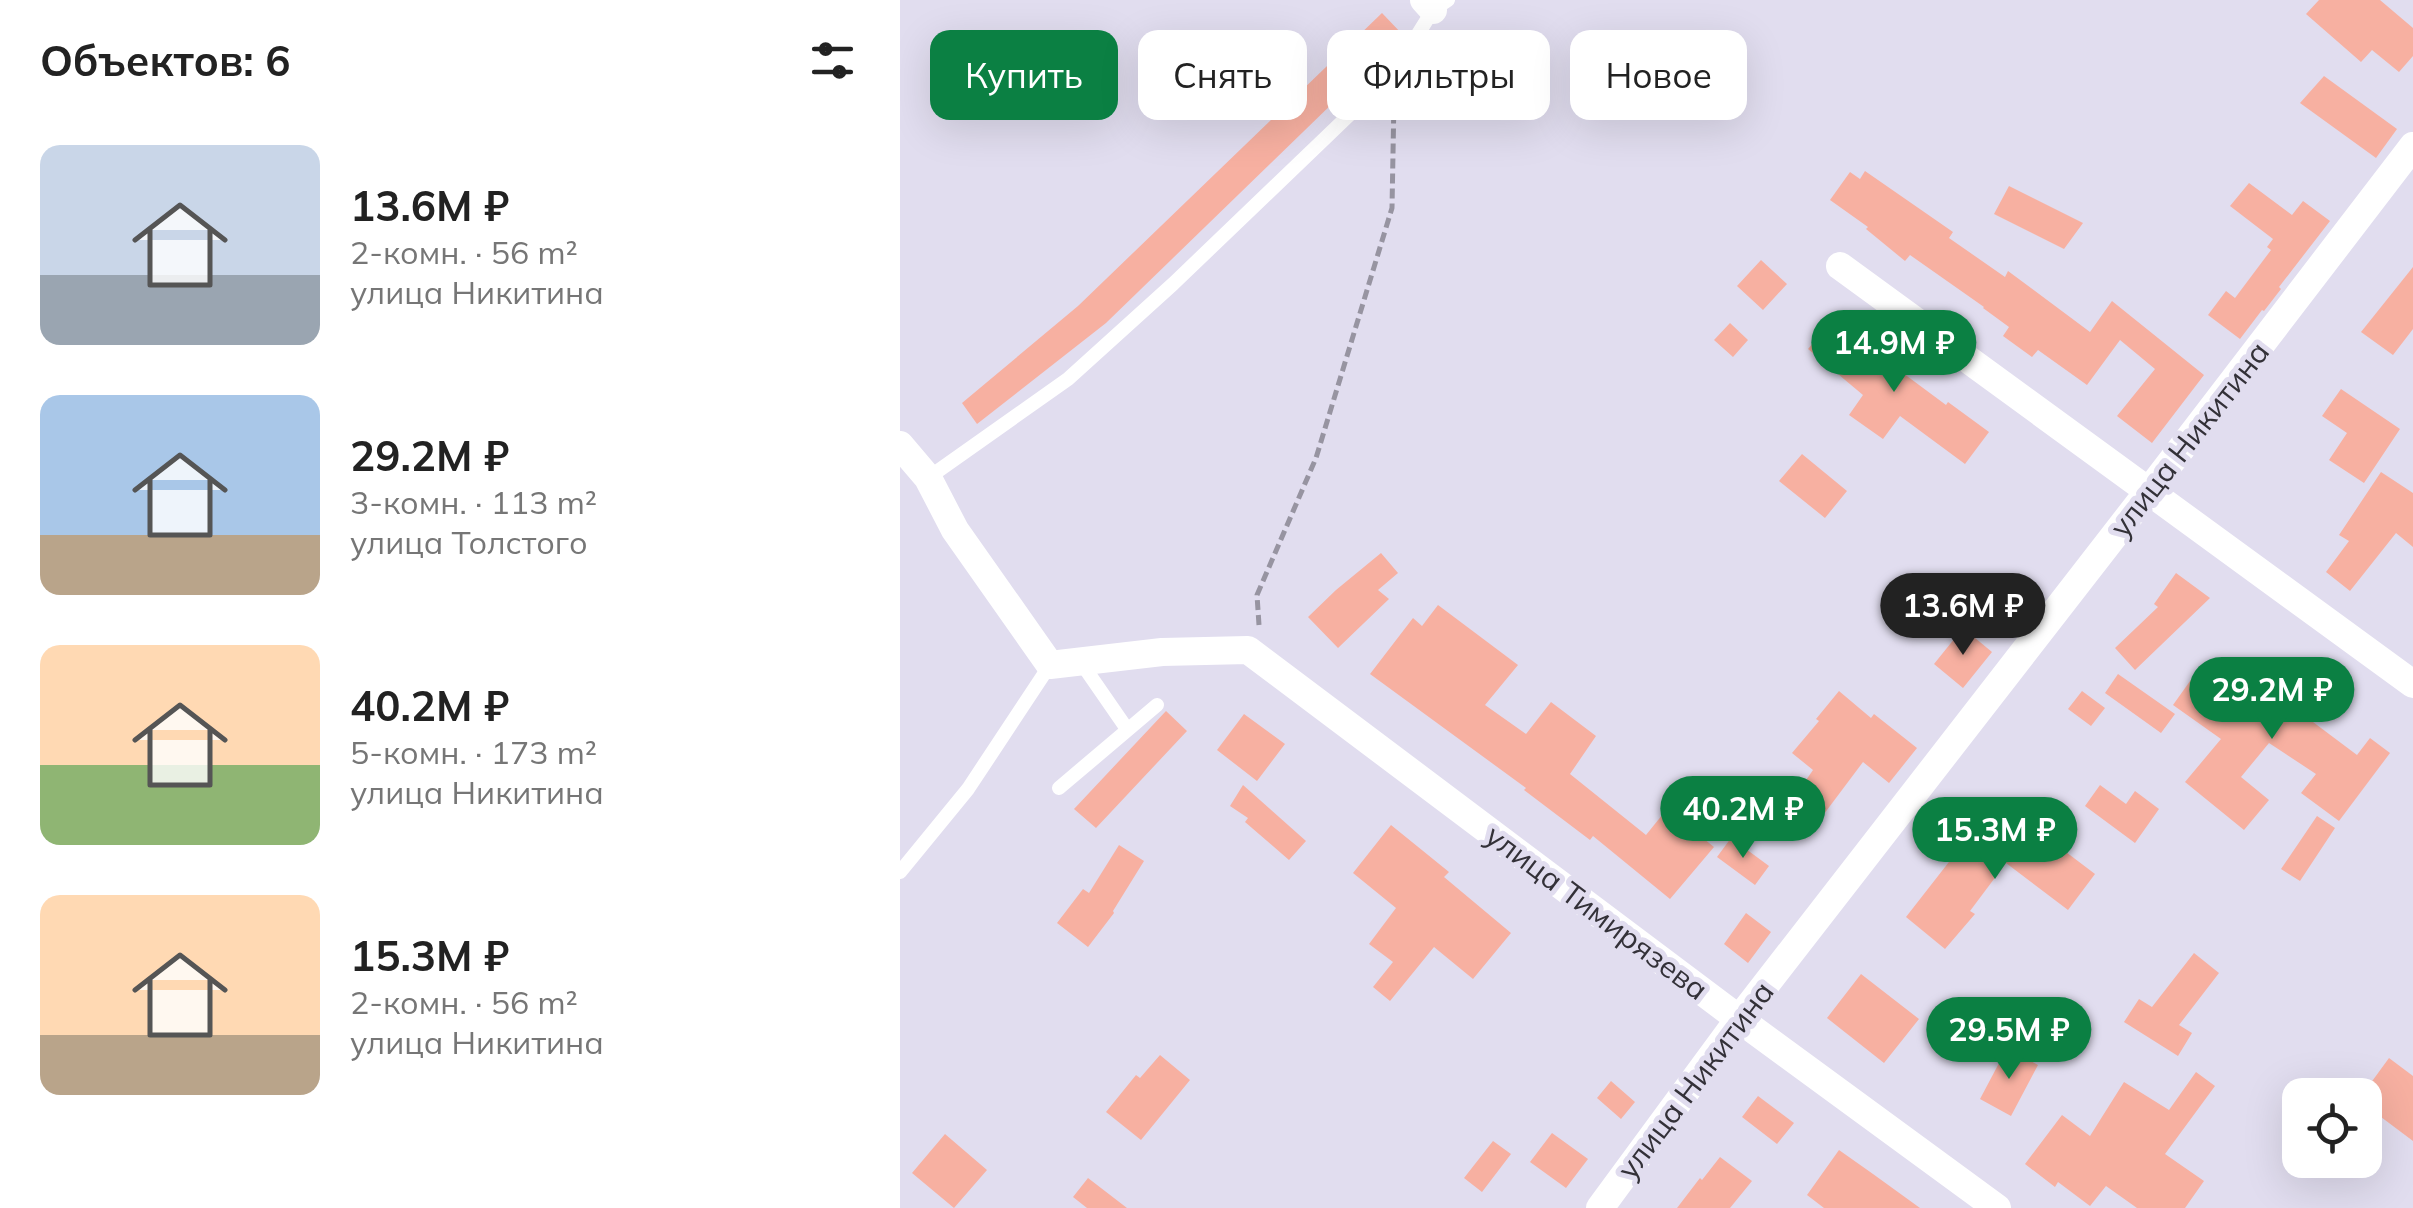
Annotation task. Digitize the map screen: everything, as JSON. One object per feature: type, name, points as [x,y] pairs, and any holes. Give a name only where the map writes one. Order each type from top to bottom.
[{"type":"street","name":"улица Никитина","points":[[1600,1208],[1739,1019],[2413,146]]},
{"type":"street","points":[[1840,266],[2413,684]]},
{"type":"street","points":[[900,444],[928,478],[954,530],[1050,665],[1162,652],[1255,656]]},
{"type":"street","name":"улица Тимирязева","points":[[1255,656],[1997,1208]]},
{"type":"lane","points":[[1419,30],[1435,3]]},
{"type":"lane","points":[[928,478],[1068,379],[1174,284],[1344,120]]},
{"type":"lane","points":[[1080,662],[1126,729]]},
{"type":"lane","points":[[900,872],[968,789],[1050,665]]},
{"type":"lane","points":[[1060,788],[1157,705]]},
{"type":"path","points":[[1255,656],[1257,595],[1316,458],[1392,208],[1394,120]]},
{"type":"building","points":[[2319,0],[2380,0],[2413,28],[2413,56],[2399,72],[2372,50],[2361,62],[2306,14]]},
{"type":"building","points":[[1382,13],[1398,30],[1364,30]]},
{"type":"building","points":[[1327,66],[1327,109],[1106,323],[977,424],[962,403],[1078,306],[1271,120],[1307,120],[1307,85]]},
{"type":"building","points":[[2324,76],[2397,129],[2376,158],[2300,103]]},
{"type":"building","points":[[1865,171],[1953,232],[1949,238],[2005,277],[2008,271],[2090,332],[2112,301],[2204,375],[2152,443],[2117,416],[2155,369],[2120,340],[2087,385],[2038,350],[2032,357],[2003,336],[2009,327],[1984,307],[1910,255],[1905,261],[1868,227],[1830,200],[1850,172],[1860,179]]},
{"type":"building","points":[[2249,183],[2292,215],[2303,201],[2330,221],[2240,339],[2208,315],[2226,291],[2235,298],[2271,250],[2267,247],[2273,239],[2230,206]]},
{"type":"building","points":[[2009,186],[2083,223],[2064,249],[1994,214]]},
{"type":"building","points":[[1761,260],[1787,284],[1763,310],[1737,286]]},
{"type":"building","points":[[2413,267],[2413,329],[2393,355],[2361,332]]},
{"type":"building","points":[[1834,318],[1946,405],[1948,402],[1989,432],[1965,464],[1900,416],[1883,439],[1849,415],[1863,395],[1808,349]]},
{"type":"building","points":[[1730,323],[1748,340],[1733,357],[1714,340]]},
{"type":"building","points":[[2341,389],[2400,429],[2364,483],[2329,460],[2347,433],[2322,416]]},
{"type":"building","points":[[1802,454],[1847,491],[1825,518],[1779,481]]},
{"type":"building","points":[[2381,472],[2413,493],[2413,547],[2396,533],[2350,591],[2326,572],[2349,541],[2339,535]]},
{"type":"building","points":[[1381,553],[1398,573],[1378,590],[1389,599],[1338,648],[1308,617]]},
{"type":"building","points":[[2176,573],[2210,598],[2135,670],[2115,648],[2158,607],[2154,604]]},
{"type":"building","points":[[1438,605],[1518,665],[1485,705],[1526,734],[1551,702],[1596,736],[1570,774],[1646,835],[1667,809],[1714,847],[1670,899],[1593,836],[1590,840],[1370,674],[1413,618],[1422,626]]},
{"type":"building","points":[[1963,628],[1992,652],[1963,688],[1934,664]]},
{"type":"building","points":[[2273,657],[2331,696],[2313,722],[2357,755],[2370,738],[2390,753],[2339,821],[2301,793],[2316,774],[2269,743],[2241,777],[2269,800],[2244,830],[2185,782],[2221,739],[2173,705],[2200,667],[2245,698]]},
{"type":"building","points":[[2118,674],[2175,714],[2161,733],[2105,693]]},
{"type":"building","points":[[1839,691],[1917,748],[1889,783],[1863,762],[1818,822],[1791,802],[1813,770],[1792,753]]},
{"type":"building","points":[[2082,691],[2105,708],[2091,726],[2068,709]]},
{"type":"building","points":[[1166,711],[1187,731],[1096,828],[1074,809]]},
{"type":"building","points":[[1244,714],[1285,744],[1257,781],[1217,750]]},
{"type":"building","points":[[1243,785],[1306,841],[1289,860],[1245,822],[1248,818],[1230,806]]},
{"type":"building","points":[[2100,785],[2126,804],[2135,791],[2159,809],[2135,843],[2085,806]]},
{"type":"building","points":[[2317,816],[2335,828],[2300,881],[2281,869]]},
{"type":"building","points":[[2029,824],[2095,874],[2068,910],[2006,863],[1970,911],[1975,914],[1945,949],[1906,917],[1970,835],[2001,860]]},
{"type":"building","points":[[1391,825],[1449,872],[1444,877],[1511,933],[1473,979],[1434,947],[1390,1001],[1373,987],[1393,962],[1369,944],[1396,908],[1353,873]]},
{"type":"building","points":[[1731,838],[1769,866],[1755,885],[1717,857]]},
{"type":"building","points":[[1119,845],[1144,861],[1114,913],[1088,947],[1057,923],[1083,889],[1089,893]]},
{"type":"building","points":[[1746,913],[1771,932],[1748,963],[1724,944]]},
{"type":"building","points":[[2194,953],[2219,973],[2179,1025],[2192,1033],[2178,1056],[2124,1022],[2139,999],[2152,1007]]},
{"type":"building","points":[[1861,974],[1919,1019],[1884,1063],[1827,1018]]},
{"type":"building","points":[[2007,1048],[2038,1065],[2011,1116],[1980,1099]]},
{"type":"building","points":[[1160,1055],[1190,1080],[1141,1140],[1106,1112],[1136,1075],[1140,1078]]},
{"type":"building","points":[[2389,1058],[2413,1076],[2413,1141],[2382,1118],[2382,1078],[2374,1078]]},
{"type":"building","points":[[2196,1072],[2215,1086],[2165,1154],[2204,1181],[2185,1208],[2137,1208],[2106,1186],[2090,1206],[2058,1182],[2055,1187],[2025,1164],[2062,1115],[2090,1136],[2124,1082],[2169,1110]]},
{"type":"building","points":[[1611,1081],[1635,1102],[1621,1119],[1597,1098]]},
{"type":"building","points":[[1758,1096],[1794,1123],[1777,1144],[1742,1117]]},
{"type":"building","points":[[1552,1133],[1588,1159],[1566,1188],[1530,1162]]},
{"type":"building","points":[[945,1134],[987,1170],[954,1208],[912,1173]]},
{"type":"building","points":[[1493,1141],[1511,1154],[1482,1192],[1464,1178]]},
{"type":"building","points":[[1839,1150],[1920,1208],[1824,1208],[1807,1195]]},
{"type":"building","points":[[1720,1157],[1752,1181],[1730,1208],[1677,1208],[1700,1178]]},
{"type":"building","points":[[1088,1178],[1127,1208],[1087,1208],[1073,1197]]}]
